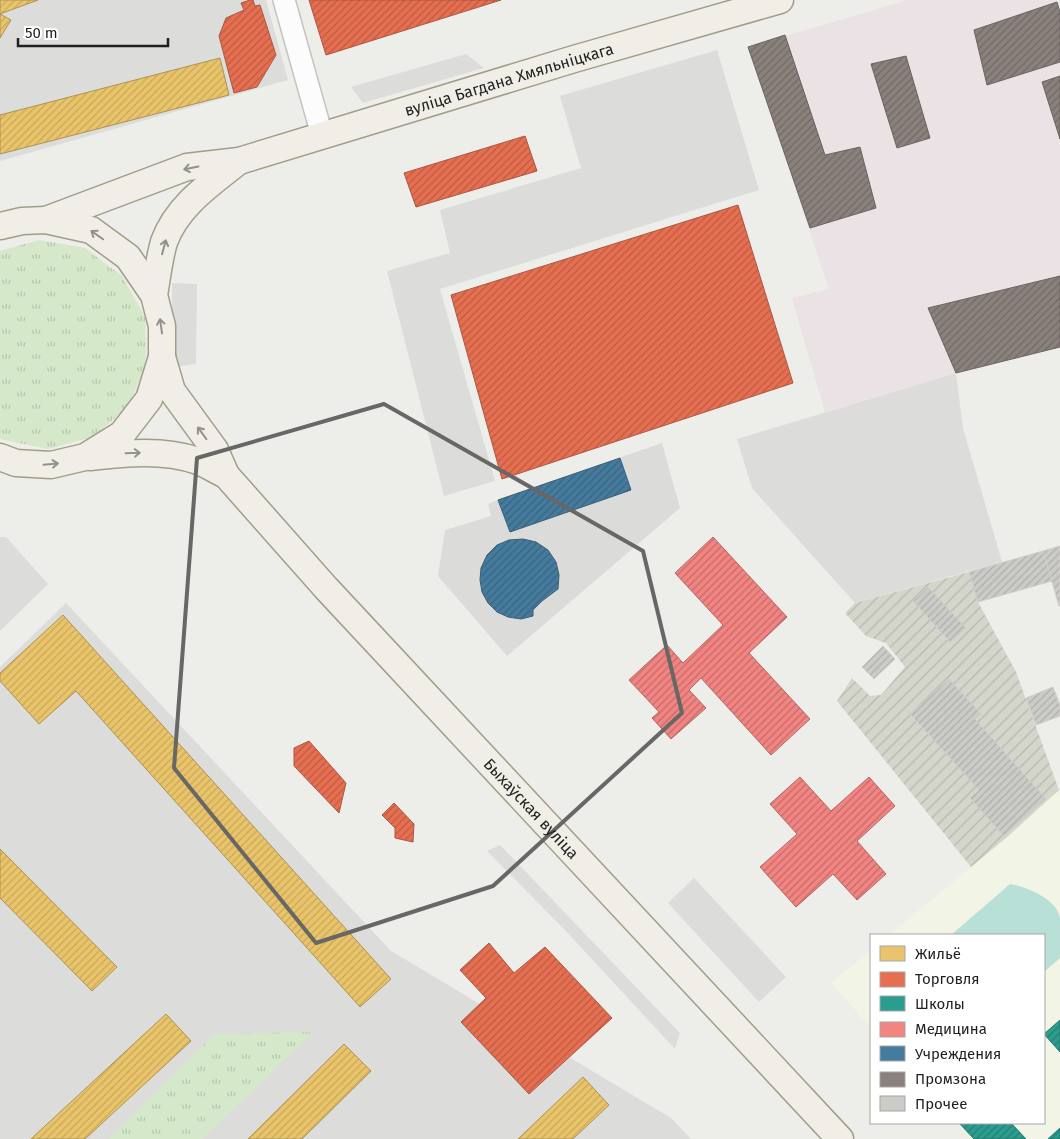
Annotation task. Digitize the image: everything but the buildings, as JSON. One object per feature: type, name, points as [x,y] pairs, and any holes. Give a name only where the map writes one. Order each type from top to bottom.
[{"type":"main road","name":"вуліца Багдана Хмяльніцкага","points":[[46,220],[187,167],[239,161],[780,0]]},
{"type":"main road","name":"вуліца Багдана Хмяльніцкага","points":[[154,295],[164,242],[179,214],[200,192],[239,161]]},
{"type":"main road","points":[[0,226],[22,221],[46,220],[90,230],[128,257],[154,295],[162,326],[162,357],[150,399],[122,434],[85,457],[51,465],[5,461]]},
{"type":"main road","name":"Быхаўская вуліца","points":[[162,357],[172,391],[215,450],[226,475],[326,588],[746,1041],[840,1139]]},
{"type":"main road","name":"Быхаўская вуліца","points":[[85,457],[149,452],[198,462],[226,475]]},
{"type":"street","points":[[284,0],[322,135]]},
{"type":"highlighted area","points":[[384,404],[643,551],[682,713],[493,886],[316,943],[174,768],[197,458]]},
{"type":"shaded area","points":[[0,0],[266,0],[288,80],[0,161]]},
{"type":"shaded area","points":[[908,0],[1056,0],[1060,10],[1060,347],[956,373],[825,412],[792,298],[829,289],[748,47]]},
{"type":"shaded area","points":[[717,50],[759,190],[440,289],[495,481],[444,496],[387,271],[450,253],[440,210],[581,168],[560,96]]},
{"type":"shaded area","points":[[466,54],[484,68],[363,103],[351,87]]},
{"type":"shaded area","points":[[172,283],[197,284],[196,364],[173,367]]},
{"type":"shaded area","points":[[956,373],[963,428],[1002,562],[855,603],[752,488],[737,439]]},
{"type":"shaded area","points":[[662,443],[680,508],[507,656],[438,576],[445,530],[491,516],[488,504]]},
{"type":"shaded area","points":[[0,537],[6,537],[48,584],[0,631]]},
{"type":"shaded area","points":[[969,572],[978,602],[1016,672],[1059,790],[971,867],[837,701],[852,678],[870,696],[881,695],[905,667],[886,643],[866,636],[845,613],[855,603]]},
{"type":"shaded area","points":[[66,603],[391,951],[671,1118],[691,1139],[0,1139],[0,667]]},
{"type":"shaded area","points":[[1059,790],[1060,1139],[970,1139],[957,1124],[1045,1124],[1045,934],[890,934],[1006,838]]},
{"type":"shaded area","points":[[500,845],[680,1033],[675,1049],[564,929],[487,851]]},
{"type":"shaded area","points":[[694,878],[786,977],[759,1002],[668,903]]},
{"type":"shaded area","points":[[1010,884],[1040,895],[1058,911],[1060,918],[1060,958],[1045,971],[1045,934],[952,934]]},
{"type":"shaded area","points":[[870,951],[870,1027],[831,983]]},
{"type":"green space","points":[[39,240],[85,248],[122,276],[145,317],[146,364],[128,407],[93,437],[48,449],[0,439],[0,251]]},
{"type":"green space","points":[[314,1032],[202,1139],[109,1139],[215,1034]]}]
